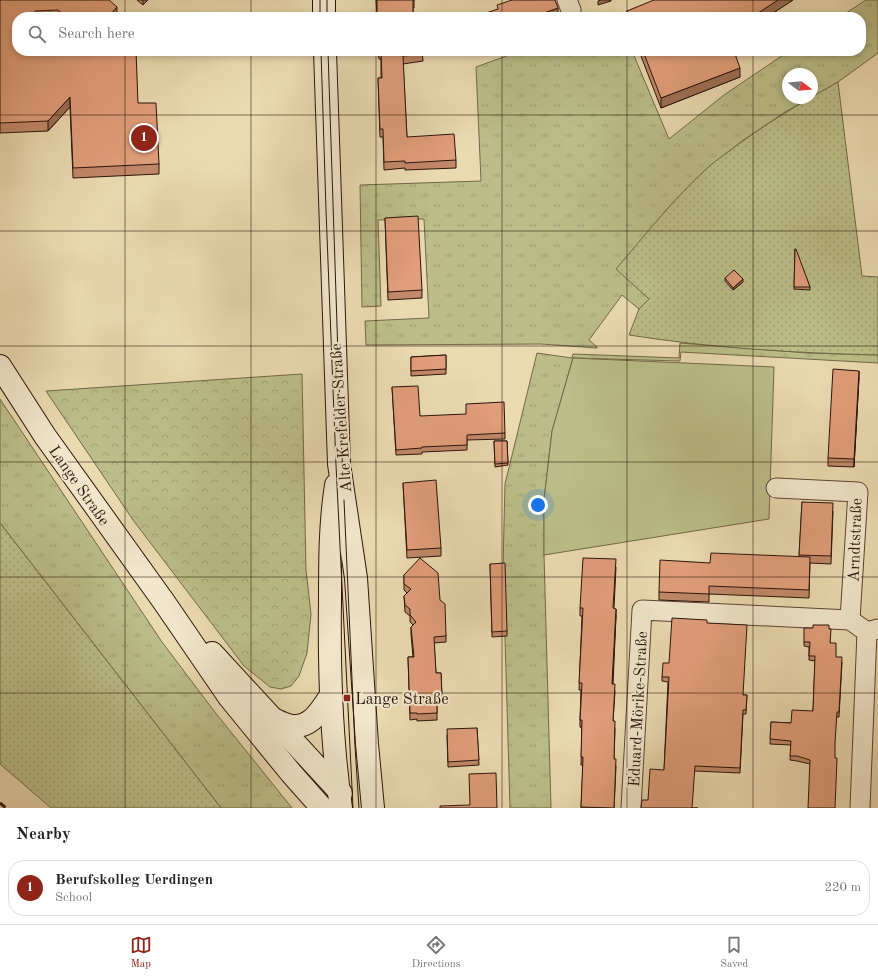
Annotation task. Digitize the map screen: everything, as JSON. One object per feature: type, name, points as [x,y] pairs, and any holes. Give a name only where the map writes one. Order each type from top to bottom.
[{"type":"street","points":[[324,0],[324,12]]},
{"type":"street","name":"Alte Krefelder Straße","points":[[325,56],[339,464],[356,578],[367,744],[373,808]]},
{"type":"street","name":"Lange Straße","points":[[0,366],[45,436],[164,602],[229,697],[291,773],[322,808]]},
{"type":"street","points":[[339,464],[332,511],[329,644],[334,754],[340,799]]},
{"type":"street","name":"Arndtstraße","points":[[776,488],[858,492],[850,620]]},
{"type":"street","name":"Lange Straße","points":[[164,602],[273,719],[340,799],[355,808]]},
{"type":"street","name":"Eduard-Mörike-Straße","points":[[631,808],[642,610],[850,620]]},
{"type":"street","points":[[850,620],[873,631],[860,808]]},
{"type":"street","points":[[273,719],[288,725],[300,726],[316,717],[331,695]]},
{"type":"green space","points":[[866,0],[878,0],[878,53],[838,82],[818,94],[818,68],[782,68],[782,104],[799,104],[742,141],[705,170],[667,209],[617,269],[649,299],[639,309],[622,295],[589,340],[597,348],[541,344],[366,345],[365,321],[429,318],[424,219],[378,220],[381,306],[362,307],[360,185],[481,181],[476,67],[506,56],[634,56],[669,139],[724,95],[782,56],[866,56],[866,12],[848,12]]},
{"type":"green space","points":[[838,82],[862,276],[878,277],[878,355],[753,349],[660,340],[629,335],[639,309],[649,299],[616,269],[670,206],[692,182],[710,166],[741,142],[796,106],[800,104],[818,104],[818,93]]},
{"type":"green space","points":[[680,343],[807,353],[878,355],[878,363],[681,352],[680,361],[573,358],[552,431],[544,500],[544,555],[551,808],[510,808],[503,568],[505,484],[537,353],[572,358],[573,354],[679,358]]},
{"type":"green space","points":[[573,358],[774,367],[769,519],[544,555],[544,500],[552,431]]},
{"type":"green space","points":[[302,374],[306,570],[311,614],[307,653],[299,676],[291,686],[281,689],[270,687],[244,666],[133,520],[46,391]]},
{"type":"green space","points":[[0,399],[162,642],[214,711],[292,808],[221,808],[0,523]]},
{"type":"green space","points":[[0,523],[221,808],[51,808],[0,764]]},
{"type":"building","points":[[0,0],[109,0],[117,7],[112,12],[61,12],[58,10],[12,12],[12,56],[136,56],[138,103],[156,103],[159,164],[73,168],[70,97],[48,121],[0,123]]},
{"type":"building","points":[[377,0],[414,0],[413,12],[377,12]]},
{"type":"building","points":[[512,0],[555,0],[558,8],[547,12],[489,12],[498,9],[497,5]]},
{"type":"building","points":[[654,0],[778,0],[760,12],[627,11]]},
{"type":"building","points":[[381,56],[403,56],[407,137],[454,134],[456,160],[405,163],[405,161],[384,162],[383,129],[380,129],[378,78],[382,78]]},
{"type":"building","points":[[645,56],[736,56],[740,68],[661,98]]},
{"type":"building","points":[[418,216],[422,290],[388,292],[385,218]]},
{"type":"building","points":[[796,249],[810,287],[794,287]]},
{"type":"building","points":[[734,270],[743,279],[733,288],[725,278]]},
{"type":"building","points":[[446,355],[446,369],[411,371],[411,357]]},
{"type":"building","points":[[833,369],[859,371],[854,459],[828,458]]},
{"type":"building","points":[[418,386],[420,416],[466,414],[466,404],[504,402],[505,433],[467,435],[467,445],[396,450],[392,387]]},
{"type":"building","points":[[494,441],[507,441],[508,463],[495,464]]},
{"type":"building","points":[[436,480],[441,548],[407,550],[403,483]]},
{"type":"building","points":[[802,502],[833,503],[831,556],[799,555]]},
{"type":"building","points":[[711,553],[810,557],[809,590],[709,586],[709,594],[659,592],[660,560],[710,563]]},
{"type":"building","points":[[420,558],[438,573],[440,600],[445,604],[446,636],[434,637],[436,673],[441,673],[442,694],[437,694],[437,713],[417,714],[410,713],[408,657],[414,657],[411,627],[416,622],[410,615],[410,609],[405,605],[404,596],[411,589],[404,584],[404,575]]},
{"type":"building","points":[[583,558],[616,559],[613,608],[616,609],[612,684],[615,684],[613,721],[615,721],[614,759],[616,759],[614,808],[581,807],[583,757],[581,757],[582,720],[580,720],[582,683],[579,683],[583,608],[580,608]]},
{"type":"building","points":[[505,563],[507,631],[492,632],[490,564]]},
{"type":"building","points":[[672,618],[707,620],[707,623],[747,625],[743,695],[747,695],[746,710],[743,710],[740,768],[695,766],[692,808],[641,808],[642,800],[648,800],[650,769],[664,770],[669,677],[662,677],[663,663],[669,663]]},
{"type":"building","points":[[813,625],[829,625],[829,629],[831,629],[830,643],[836,643],[836,657],[842,657],[839,712],[837,712],[835,743],[835,758],[837,758],[835,808],[808,808],[810,760],[797,756],[790,756],[791,741],[770,739],[771,722],[791,723],[792,710],[813,711],[815,656],[809,656],[810,642],[804,642],[804,628],[813,628]]},
{"type":"building","points":[[477,728],[479,760],[448,762],[447,729]]},
{"type":"building","points":[[496,773],[497,808],[440,808],[440,806],[470,805],[469,774]]},
{"type":"tram line","points":[[320,0],[320,12]]},
{"type":"tram line","points":[[327,0],[327,12]]},
{"type":"tram line","points":[[321,56],[336,465],[353,808]]},
{"type":"tram line","points":[[328,56],[338,355]]},
{"type":"tram line","points":[[339,383],[343,478]]},
{"type":"tram line","points":[[344,500],[359,808]]},
{"type":"railway","points":[[0,803],[6,808]]},
{"type":"place","name":"Berufskolleg Uerdingen","points":[[144,138]]},
{"type":"place","name":"Lange Straße","points":[[347,698]]}]
